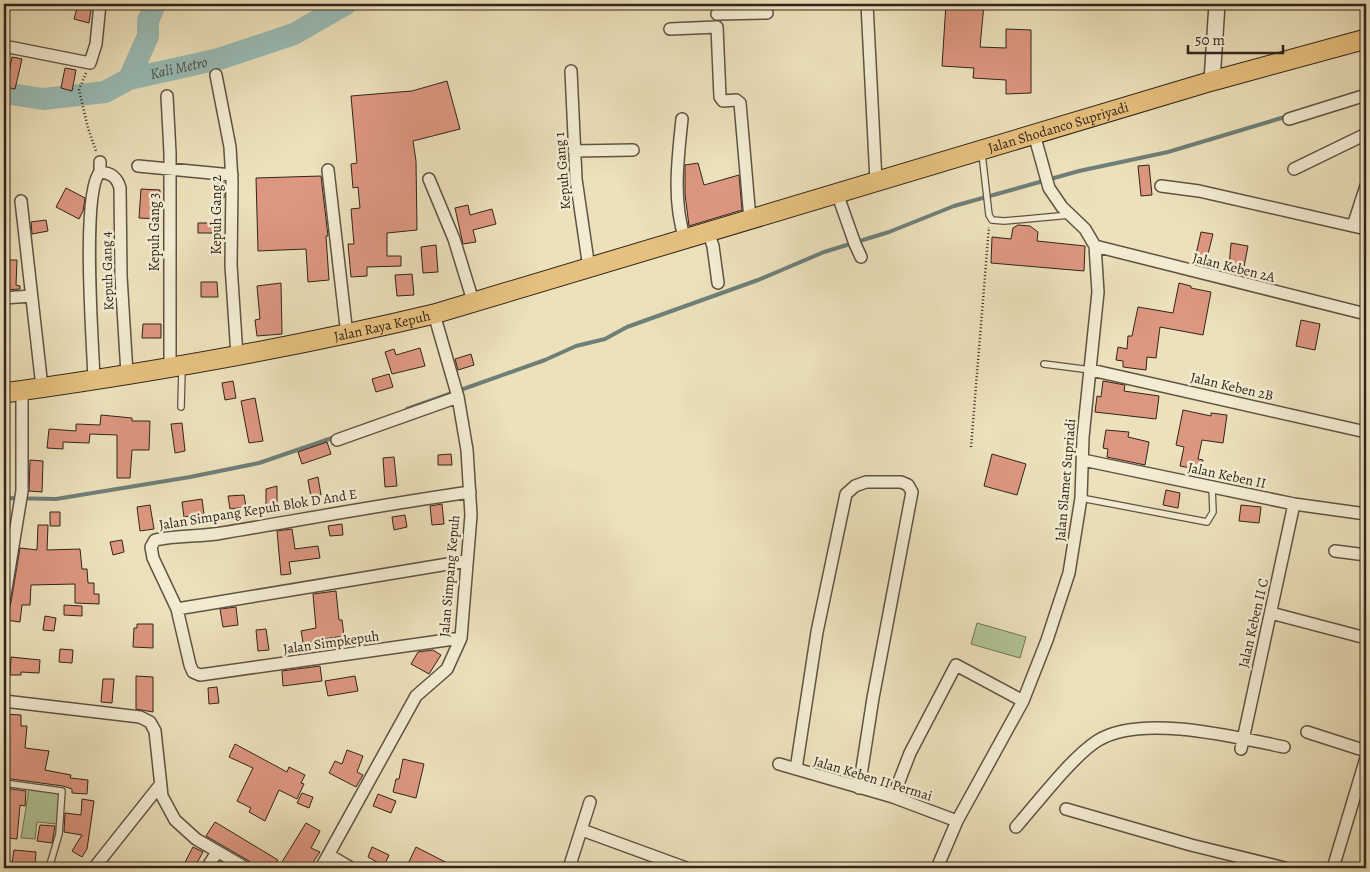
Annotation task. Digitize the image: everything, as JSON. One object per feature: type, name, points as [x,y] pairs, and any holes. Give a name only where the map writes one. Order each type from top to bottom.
[{"type":"main road","name":"Jalan Shodanco Supriyadi","points":[[750,219],[1212,81],[1366,39]]},
{"type":"main road","name":"Jalan Raya Kepuh","points":[[13,391],[176,367],[347,335],[434,314],[750,219]]},
{"type":"street","points":[[4,46],[90,63],[96,44],[100,4]]},
{"type":"street","points":[[867,4],[876,181]]},
{"type":"street","points":[[1212,81],[1217,4]]},
{"type":"street","points":[[750,219],[740,103],[736,100],[723,100],[720,97],[717,13],[767,13]]},
{"type":"street","points":[[670,29],[717,26]]},
{"type":"street","name":"Kepuh Gang 1","points":[[571,70],[574,151],[589,268]]},
{"type":"street","name":"Kepuh Gang 2","points":[[216,75],[230,147],[232,175],[231,265],[237,356]]},
{"type":"street","points":[[1289,119],[1366,95]]},
{"type":"street","name":"Kepuh Gang 3","points":[[166,96],[176,367]]},
{"type":"street","points":[[682,119],[677,173],[681,226],[685,239]]},
{"type":"street","name":"Jalan Slamet Supriadi","points":[[937,868],[957,821],[1023,701],[1048,640],[1069,573],[1081,498],[1083,437],[1098,292],[1095,246],[1085,229],[1062,207],[1050,188],[1034,134]]},
{"type":"street","points":[[1294,169],[1366,134]]},
{"type":"street","points":[[574,151],[633,150]]},
{"type":"street","points":[[138,166],[232,175]]},
{"type":"street","points":[[94,380],[91,219],[96,177],[102,169]]},
{"type":"street","name":"Kepuh Gang 4","points":[[102,169],[118,181],[120,188],[121,276],[127,374]]},
{"type":"street","points":[[328,170],[347,335]]},
{"type":"street","points":[[429,179],[454,239],[473,301]]},
{"type":"street","points":[[1160,186],[1200,191],[1366,229]]},
{"type":"street","points":[[1353,226],[1366,186]]},
{"type":"street","points":[[837,193],[854,244],[861,257]]},
{"type":"street","points":[[21,201],[42,387]]},
{"type":"street","points":[[708,232],[713,246],[718,284]]},
{"type":"street","name":"Jalan Keben 2A","points":[[1095,246],[1366,314]]},
{"type":"street","points":[[4,298],[31,296]]},
{"type":"street","name":"Jalan Simpang Kepuh","points":[[321,868],[416,696],[447,669],[460,638],[471,515],[467,450],[458,396],[434,314]]},
{"type":"street","name":"Jalan Keben 2B","points":[[1091,370],[1366,432]]},
{"type":"street","points":[[4,601],[22,491],[13,391]]},
{"type":"street","points":[[337,440],[458,396]]},
{"type":"street","name":"Jalan Keben II","points":[[1083,460],[1294,504],[1366,514]]},
{"type":"street","points":[[796,769],[817,632],[846,494],[855,486],[866,482],[901,482],[908,485],[912,492],[875,688],[859,788]]},
{"type":"street","name":"Jalan Simpang Kepuh Blok D And E","points":[[177,609],[151,553],[151,547],[155,540],[168,537],[220,533],[292,519],[470,492]]},
{"type":"street","name":"Jalan Keben II C","points":[[1242,744],[1294,504]]},
{"type":"street","points":[[1335,550],[1366,555]]},
{"type":"street","points":[[177,609],[466,561]]},
{"type":"street","name":"Jalan Simpkepuh","points":[[177,609],[190,665],[195,674],[206,675],[460,638]]},
{"type":"street","points":[[1271,613],[1366,638]]},
{"type":"street","points":[[893,797],[910,753],[956,665],[1023,701]]},
{"type":"street","points":[[4,701],[140,717],[150,722],[155,731],[162,796],[175,820],[196,839],[246,868]]},
{"type":"street","points":[[1016,827],[1080,756],[1098,741],[1128,729],[1188,730],[1242,744],[1284,747]]},
{"type":"street","points":[[1307,732],[1366,750]]},
{"type":"street","points":[[1333,868],[1366,758]]},
{"type":"street","name":"Jalan Keben II Permai","points":[[779,764],[893,797],[957,821]]},
{"type":"street","points":[[94,868],[160,785]]},
{"type":"street","points":[[569,868],[590,802]]},
{"type":"street","points":[[1066,809],[1285,868]]},
{"type":"street","points":[[582,830],[686,868]]},
{"type":"street","points":[[207,868],[217,852]]},
{"type":"street","points":[[329,855],[351,868]]},
{"type":"lane","points":[[981,149],[989,212],[992,220],[1004,221],[1071,215]]},
{"type":"lane","points":[[1044,364],[1091,370]]},
{"type":"lane","points":[[176,367],[181,407]]},
{"type":"lane","points":[[1081,498],[1206,522],[1212,512],[1212,487]]},
{"type":"lane","points":[[4,783],[62,791],[59,834],[49,868]]},
{"type":"path","points":[[90,63],[80,90],[88,128],[102,169]]},
{"type":"path","points":[[971,447],[988,264],[989,212]]},
{"type":"green space","points":[[977,623],[1026,637],[1020,658],[971,644]]},
{"type":"green space","points":[[29,789],[59,793],[57,824],[37,822],[35,839],[21,838]]},
{"type":"building","points":[[78,4],[92,4],[89,23],[74,19]]},
{"type":"building","points":[[946,4],[984,4],[980,47],[1006,48],[1006,29],[1031,30],[1031,93],[1006,94],[1006,80],[973,78],[974,68],[942,66]]},
{"type":"building","points":[[12,57],[22,59],[15,89],[6,87]]},
{"type":"building","points":[[65,68],[76,70],[72,91],[61,88]]},
{"type":"building","points":[[447,81],[460,129],[413,141],[416,161],[417,230],[387,233],[387,256],[401,256],[401,266],[367,267],[367,276],[351,277],[348,244],[354,244],[351,209],[360,208],[358,187],[353,188],[351,164],[357,163],[351,96],[412,91]]},
{"type":"building","points":[[698,163],[704,185],[739,175],[742,210],[689,226],[685,194],[685,165]]},
{"type":"building","points":[[1149,165],[1152,195],[1141,196],[1138,166]]},
{"type":"building","points":[[321,176],[328,236],[326,236],[329,280],[308,282],[306,249],[258,251],[256,178]]},
{"type":"building","points":[[216,181],[224,182],[224,198],[215,197]]},
{"type":"building","points":[[66,188],[85,198],[83,211],[79,219],[56,207]]},
{"type":"building","points":[[141,189],[160,190],[159,219],[139,218]]},
{"type":"building","points":[[468,205],[470,215],[492,209],[496,224],[473,230],[476,242],[463,244],[455,208]]},
{"type":"building","points":[[46,220],[48,231],[32,234],[31,222]]},
{"type":"building","points":[[198,223],[221,223],[221,233],[198,233]]},
{"type":"building","points":[[1018,225],[1030,226],[1038,232],[1037,241],[1085,246],[1084,271],[991,263],[992,237],[1011,239],[1013,228]]},
{"type":"building","points":[[1201,232],[1213,234],[1206,262],[1195,259]]},
{"type":"building","points":[[1231,243],[1248,246],[1243,272],[1233,270],[1234,267],[1229,267]]},
{"type":"building","points":[[436,245],[438,272],[423,273],[421,247]]},
{"type":"building","points":[[9,260],[17,260],[16,285],[20,286],[20,289],[6,290]]},
{"type":"building","points":[[412,274],[414,295],[397,296],[395,275]]},
{"type":"building","points":[[201,282],[217,282],[218,297],[201,297]]},
{"type":"building","points":[[281,283],[282,334],[257,336],[255,320],[260,319],[257,286]]},
{"type":"building","points":[[1179,283],[1191,286],[1191,288],[1211,292],[1203,335],[1160,327],[1156,358],[1147,357],[1146,370],[1123,367],[1123,361],[1116,360],[1118,347],[1127,349],[1128,336],[1132,336],[1138,307],[1173,313]]},
{"type":"building","points":[[1301,320],[1320,324],[1315,350],[1296,346]]},
{"type":"building","points":[[143,324],[161,324],[161,338],[142,338]]},
{"type":"building","points":[[420,348],[425,366],[392,374],[385,352],[394,349],[396,355]]},
{"type":"building","points":[[471,354],[474,365],[458,370],[455,359]]},
{"type":"building","points":[[389,374],[393,387],[376,392],[372,379]]},
{"type":"building","points":[[233,381],[236,398],[225,400],[222,383]]},
{"type":"building","points":[[1103,381],[1125,385],[1124,391],[1159,396],[1156,419],[1095,412],[1097,396],[1101,397]]},
{"type":"building","points":[[255,398],[263,441],[249,443],[241,401]]},
{"type":"building","points":[[1183,410],[1211,416],[1211,413],[1227,415],[1223,443],[1202,440],[1198,459],[1203,460],[1201,470],[1180,466],[1184,447],[1176,445]]},
{"type":"building","points":[[101,415],[132,418],[132,421],[150,421],[149,450],[132,450],[130,478],[117,478],[117,435],[90,434],[89,443],[63,442],[63,449],[47,448],[49,429],[76,431],[76,424],[100,425]]},
{"type":"building","points":[[182,423],[185,451],[175,453],[171,424]]},
{"type":"building","points":[[1106,430],[1129,432],[1128,437],[1149,442],[1145,465],[1107,457],[1108,449],[1103,448]]},
{"type":"building","points":[[327,442],[331,454],[302,464],[298,452]]},
{"type":"building","points":[[451,454],[452,465],[438,465],[438,455]]},
{"type":"building","points":[[992,454],[1026,464],[1017,495],[984,486]]},
{"type":"building","points":[[394,457],[397,486],[385,487],[383,458]]},
{"type":"building","points":[[30,460],[43,461],[42,492],[29,491]]},
{"type":"building","points":[[318,477],[321,495],[311,497],[308,480]]},
{"type":"building","points":[[277,486],[277,504],[266,505],[266,489]]},
{"type":"building","points":[[1166,490],[1180,493],[1178,508],[1163,505]]},
{"type":"building","points":[[244,495],[246,507],[230,509],[228,496]]},
{"type":"building","points":[[202,499],[204,514],[184,517],[182,502]]},
{"type":"building","points":[[442,504],[444,524],[432,525],[430,506]]},
{"type":"building","points":[[150,505],[154,529],[140,531],[137,507]]},
{"type":"building","points":[[1241,505],[1261,507],[1259,523],[1239,521]]},
{"type":"building","points":[[50,512],[60,512],[60,526],[50,526]]},
{"type":"building","points":[[405,515],[407,527],[394,530],[392,517]]},
{"type":"building","points":[[342,524],[343,535],[330,536],[328,526]]},
{"type":"building","points":[[38,525],[48,525],[47,550],[80,549],[82,569],[87,569],[88,583],[94,583],[94,594],[99,594],[99,604],[75,603],[75,584],[31,585],[30,605],[22,605],[20,622],[5,620],[11,602],[20,548],[37,550]]},
{"type":"building","points":[[292,529],[295,549],[318,546],[320,558],[289,562],[291,574],[281,575],[277,531]]},
{"type":"building","points":[[122,540],[124,552],[113,555],[110,542]]},
{"type":"building","points":[[336,591],[339,620],[342,620],[344,636],[317,640],[318,645],[304,648],[301,631],[316,628],[313,594]]},
{"type":"building","points":[[64,605],[82,606],[82,616],[64,615]]},
{"type":"building","points":[[236,607],[238,625],[223,627],[220,609]]},
{"type":"building","points":[[45,616],[56,618],[54,631],[43,630]]},
{"type":"building","points":[[137,624],[153,624],[153,648],[133,647],[134,628],[137,628]]},
{"type":"building","points":[[266,629],[269,650],[258,651],[256,630]]},
{"type":"building","points":[[60,649],[73,650],[72,663],[59,662]]},
{"type":"building","points":[[433,650],[441,655],[429,674],[411,664],[418,652]]},
{"type":"building","points":[[11,657],[40,660],[39,673],[21,672],[21,675],[10,675]]},
{"type":"building","points":[[320,666],[322,681],[283,686],[282,671]]},
{"type":"building","points":[[136,676],[153,677],[153,712],[136,709]]},
{"type":"building","points":[[355,676],[358,691],[328,696],[325,681]]},
{"type":"building","points":[[103,679],[114,679],[112,703],[101,702]]},
{"type":"building","points":[[217,687],[219,703],[209,704],[208,688]]},
{"type":"building","points":[[4,714],[21,715],[21,726],[27,726],[25,748],[49,751],[45,770],[71,775],[70,778],[88,780],[87,794],[72,793],[72,789],[63,786],[4,778]]},
{"type":"building","points":[[235,744],[287,772],[289,767],[305,775],[301,783],[304,784],[297,799],[279,790],[265,821],[249,812],[251,808],[237,801],[253,768],[229,757]]},
{"type":"building","points":[[347,750],[363,756],[357,772],[363,775],[356,787],[329,773],[335,761],[342,764]]},
{"type":"building","points":[[403,759],[424,764],[416,798],[393,792],[396,779],[399,779]]},
{"type":"building","points":[[4,788],[26,791],[25,806],[20,805],[17,839],[8,838],[8,826],[4,826]]},
{"type":"building","points":[[302,793],[313,797],[309,808],[297,803]]},
{"type":"building","points":[[378,794],[396,801],[391,813],[373,806]]},
{"type":"building","points":[[82,799],[94,801],[87,849],[82,857],[72,851],[82,835],[64,832],[65,813],[81,815]]},
{"type":"building","points":[[215,822],[278,860],[273,868],[257,868],[249,861],[206,836]]},
{"type":"building","points":[[306,823],[320,831],[311,848],[320,852],[309,868],[294,868],[282,862]]},
{"type":"building","points":[[40,825],[55,826],[52,843],[37,841]]},
{"type":"building","points":[[193,847],[203,852],[194,868],[182,868]]},
{"type":"building","points":[[372,847],[389,855],[384,866],[368,857]]},
{"type":"building","points":[[416,847],[457,868],[406,868]]},
{"type":"building","points":[[14,850],[36,852],[35,865],[12,863]]},
{"type":"waterway","points":[[129,79],[148,36],[148,21],[155,4]]},
{"type":"waterway","name":"Kali Metro","points":[[4,93],[43,99],[105,92],[129,79],[219,59],[294,34],[346,4]]},
{"type":"waterway","points":[[407,409],[545,360],[576,346],[605,339],[627,327],[758,280],[824,252],[889,232],[954,206],[1079,171],[1168,152],[1288,116]]},
{"type":"waterway","points":[[4,498],[56,499],[190,477],[259,463],[335,437]]}]
